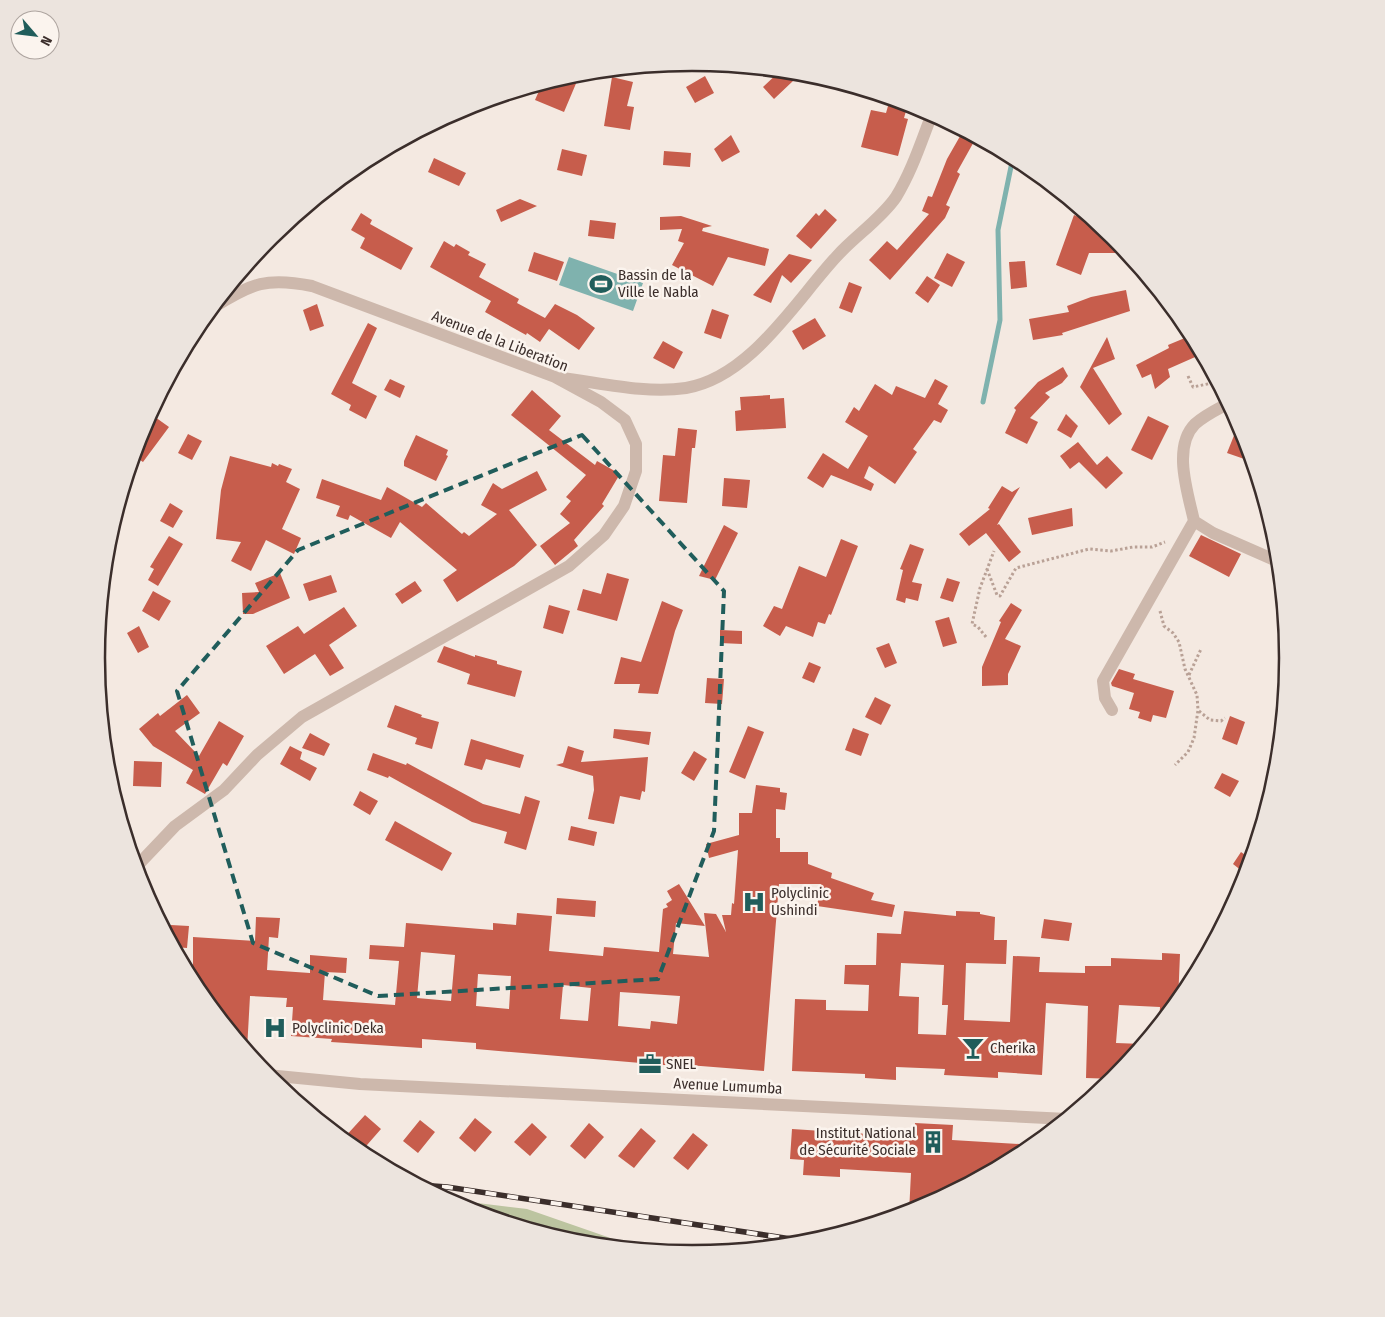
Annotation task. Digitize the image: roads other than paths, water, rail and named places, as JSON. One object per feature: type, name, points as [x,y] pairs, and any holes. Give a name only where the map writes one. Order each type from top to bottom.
[{"type":"street","points":[[555,377],[634,388],[687,388],[711,380],[734,365],[761,345],[806,295],[836,256],[895,199],[911,170],[929,122]]},
{"type":"street","name":"Avenue de la Liberation","points":[[142,861],[175,826],[224,790],[257,755],[302,717],[569,566],[604,535],[624,506],[636,471],[636,444],[625,420],[601,402],[555,377],[312,286],[292,282],[266,282],[241,290],[231,297]]},
{"type":"street","points":[[1112,710],[1105,698],[1103,681],[1194,521],[1183,458],[1186,438],[1195,424],[1223,408]]},
{"type":"street","points":[[1194,521],[1214,533],[1271,558]]},
{"type":"street","name":"Avenue Lumumba","points":[[280,1077],[360,1084],[1057,1118]]},
{"type":"water","name":"Bassin de la Ville le Nabla","points":[[569,257],[643,283],[633,311],[559,285]]},
{"type":"waterway","points":[[983,402],[1000,320],[998,230],[1011,165]]},
{"type":"railway","points":[[436,1186],[785,1238]]},
{"type":"place","name":"Bassin de la Ville le Nabla","points":[[601,284]]},
{"type":"place","name":"Polyclinic Ushindi","points":[[754,902]]},
{"type":"place","name":"Polyclinic Deka","points":[[275,1028]]},
{"type":"place","name":"Cherika","points":[[973,1048]]},
{"type":"place","name":"SNEL","points":[[650,1064]]},
{"type":"place","name":"Institut National de Sécurité Sociale","points":[[933,1142]]}]
